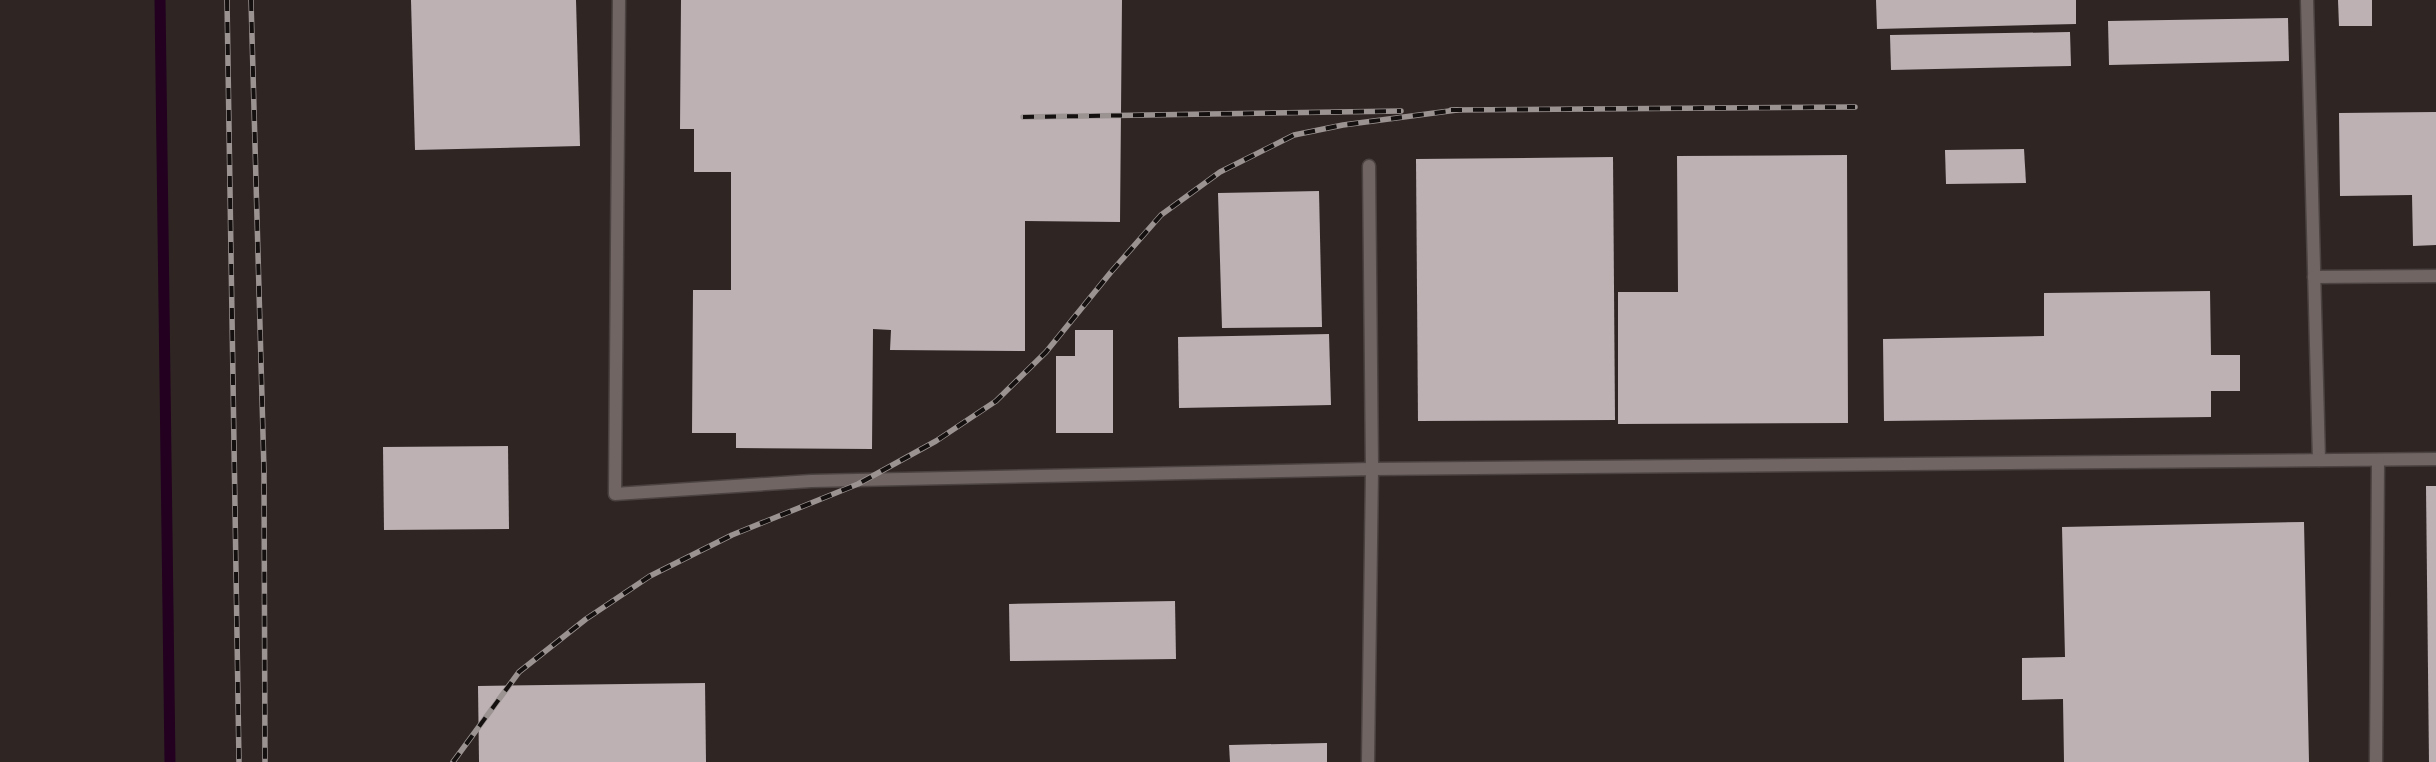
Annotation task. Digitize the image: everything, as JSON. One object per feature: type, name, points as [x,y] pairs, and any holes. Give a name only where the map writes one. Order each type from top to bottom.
[{"type":"lane","points":[[619,0],[615,494],[811,481],[1372,469],[2436,459]]},
{"type":"lane","points":[[2307,0],[2319,460]]},
{"type":"lane","points":[[1368,762],[1372,469],[1369,166]]},
{"type":"lane","points":[[2314,277],[2436,276]]},
{"type":"lane","points":[[2376,762],[2378,460]]},
{"type":"building","points":[[411,0],[576,0],[580,146],[415,150]]},
{"type":"building","points":[[681,0],[1122,0],[1120,222],[1025,221],[1025,351],[890,350],[891,330],[873,329],[872,449],[736,448],[736,433],[692,433],[693,290],[731,290],[731,172],[694,172],[694,129],[680,129]]},
{"type":"building","points":[[1876,0],[2076,0],[2076,24],[1877,29]]},
{"type":"building","points":[[2338,0],[2372,0],[2372,26],[2339,26]]},
{"type":"building","points":[[2288,18],[2289,61],[2109,65],[2108,21]]},
{"type":"building","points":[[2070,32],[2071,66],[1891,70],[1890,35]]},
{"type":"building","points":[[2436,112],[2436,245],[2413,246],[2412,195],[2340,196],[2339,113]]},
{"type":"building","points":[[2024,149],[2026,183],[1946,184],[1945,150]]},
{"type":"building","points":[[1847,155],[1848,423],[1618,424],[1618,292],[1678,292],[1677,156]]},
{"type":"building","points":[[1613,157],[1615,420],[1418,421],[1416,159]]},
{"type":"building","points":[[1319,191],[1322,327],[1222,328],[1218,193]]},
{"type":"building","points":[[2210,291],[2211,355],[2240,355],[2240,391],[2211,391],[2211,417],[1884,421],[1883,339],[2044,336],[2044,293]]},
{"type":"building","points":[[1075,330],[1113,330],[1113,433],[1056,433],[1056,356],[1075,356]]},
{"type":"building","points":[[1329,334],[1331,405],[1179,408],[1178,337]]},
{"type":"building","points":[[508,446],[509,529],[384,530],[383,447]]},
{"type":"building","points":[[2426,486],[2436,486],[2436,762],[2429,762]]},
{"type":"building","points":[[2304,522],[2309,762],[2064,762],[2063,699],[2022,700],[2022,658],[2065,657],[2062,527]]},
{"type":"building","points":[[1175,601],[1176,659],[1010,661],[1009,604]]},
{"type":"building","points":[[705,683],[706,762],[479,762],[478,686]]},
{"type":"building","points":[[1327,743],[1327,762],[1230,762],[1229,745]]},
{"type":"waterway","points":[[160,0],[170,762]]},
{"type":"railway","points":[[227,0],[239,762]]},
{"type":"railway","points":[[251,0],[264,471],[265,762]]},
{"type":"railway","points":[[1451,110],[1855,107]]},
{"type":"railway","points":[[453,762],[519,672],[586,619],[650,576],[732,535],[858,484],[936,441],[996,401],[1046,352],[1111,272],[1161,215],[1220,172],[1294,135],[1343,125],[1457,110]]},
{"type":"railway","points":[[1023,117],[1401,111]]}]
